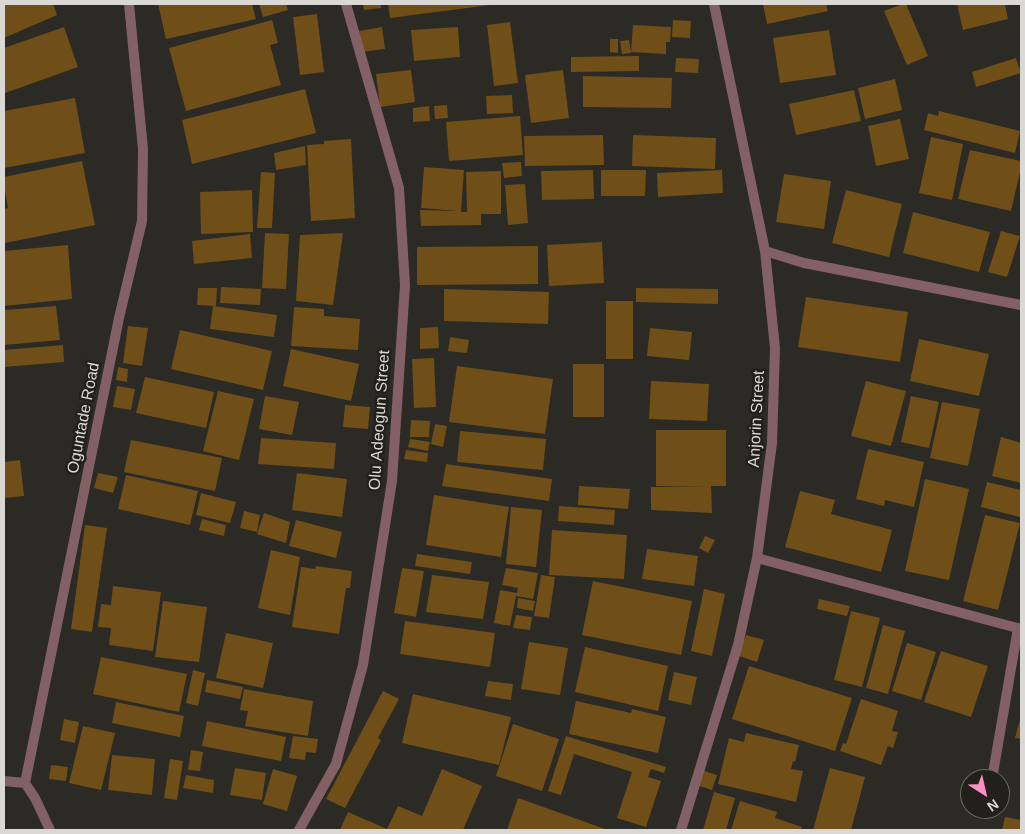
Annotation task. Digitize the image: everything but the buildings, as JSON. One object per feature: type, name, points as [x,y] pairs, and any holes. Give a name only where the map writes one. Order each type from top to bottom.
[{"type":"street","name":"Oguntade Road","points":[[26,783],[119,318],[142,221],[143,149],[129,4]]},
{"type":"street","name":"Olu Adeogun Street","points":[[299,830],[336,764],[363,665],[392,481],[405,285],[399,188],[346,4]]},
{"type":"street","name":"Anjorin Street","points":[[681,830],[738,645],[757,558],[772,443],[775,348],[765,251],[714,4]]},
{"type":"street","points":[[765,251],[804,263],[1021,306]]},
{"type":"street","points":[[757,558],[1020,628],[994,769]]},
{"type":"street","points":[[4,781],[26,783],[50,830]]}]
